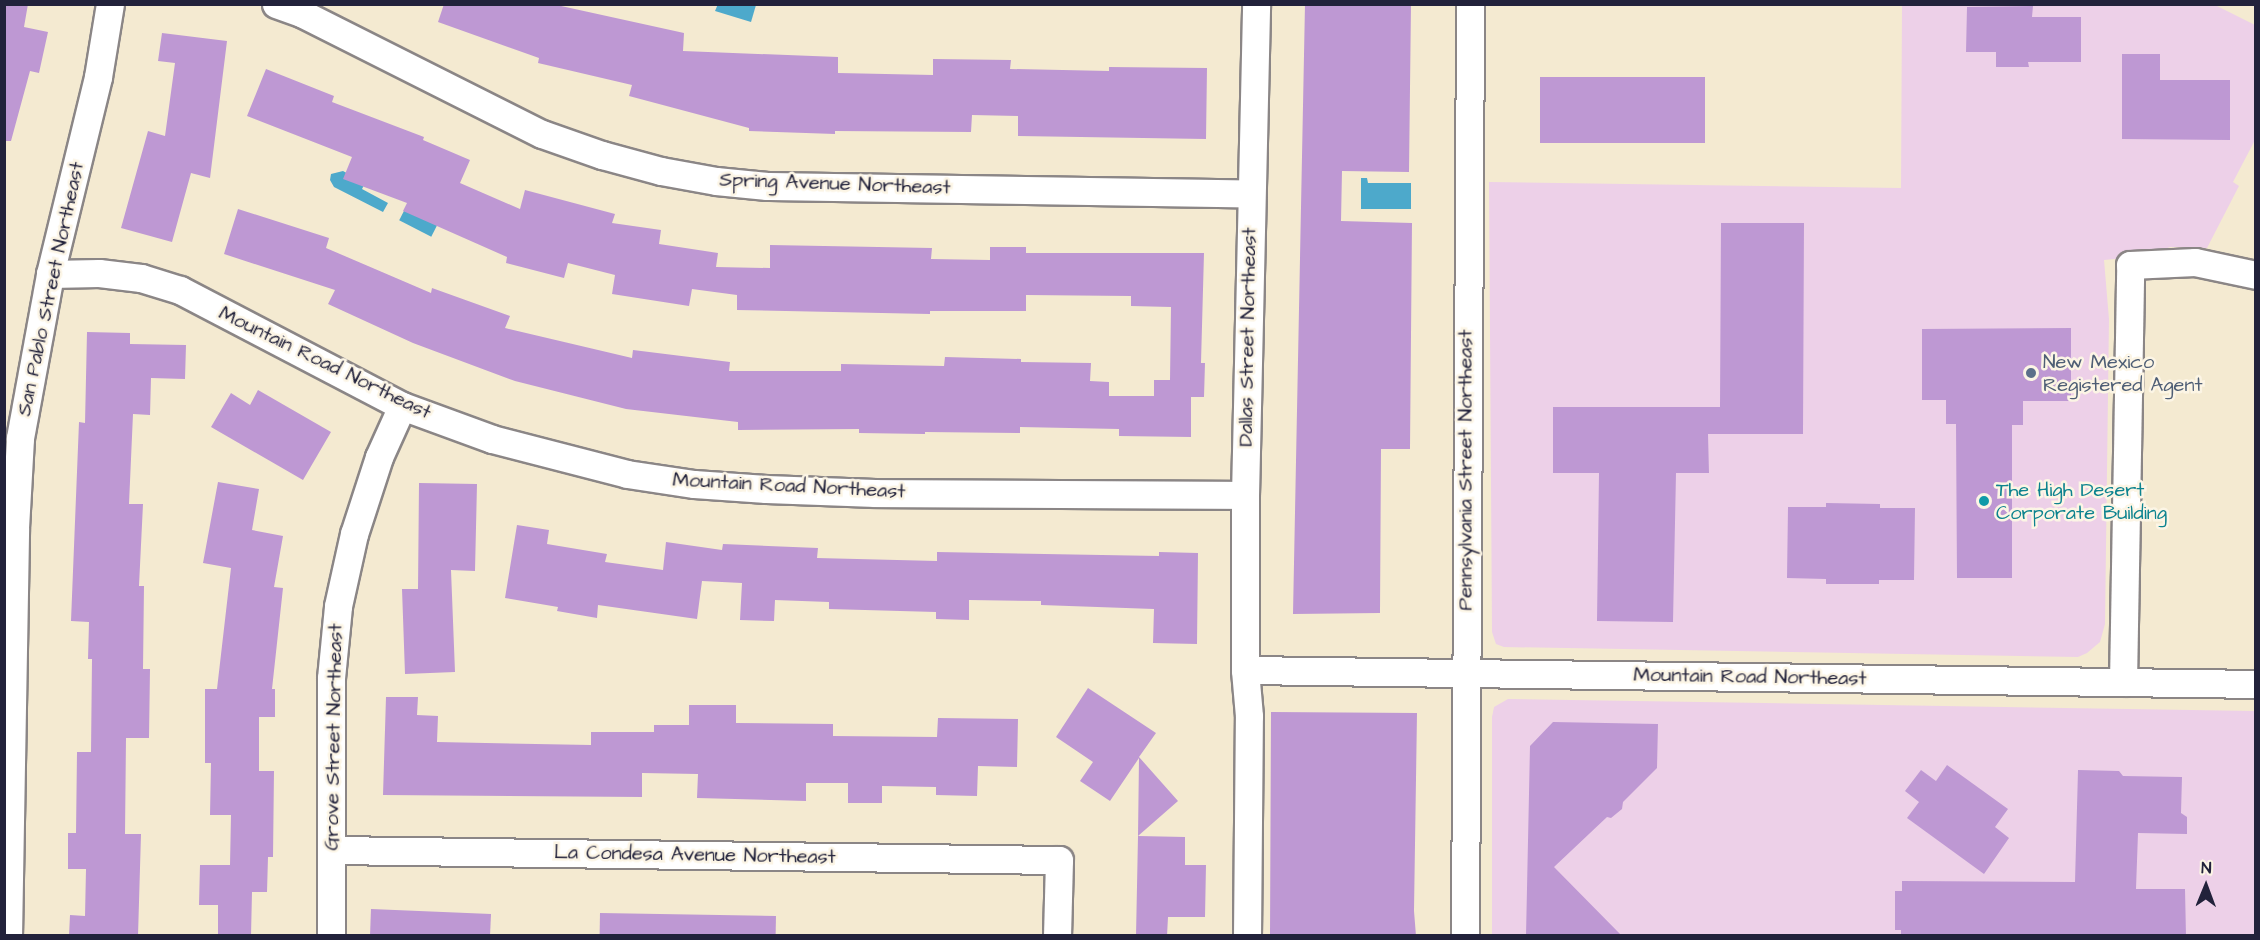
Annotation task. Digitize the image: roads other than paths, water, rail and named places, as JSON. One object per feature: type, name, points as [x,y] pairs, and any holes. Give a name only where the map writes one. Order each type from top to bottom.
[{"type":"street","name":"San Pablo Street Northeast","points":[[8,936],[15,528],[20,438],[31,364],[50,274],[98,77],[110,4]]},
{"type":"street","name":"Spring Avenue Northeast","points":[[276,4],[303,14],[542,134],[602,155],[661,171],[716,181],[768,186],[1251,194]]},
{"type":"street","name":"Dallas Street Northeast","points":[[1247,936],[1249,716],[1245,670],[1245,495],[1256,4]]},
{"type":"street","name":"Pennsylvania Street Northeast","points":[[1465,936],[1470,4]]},
{"type":"street","points":[[2123,682],[2130,264],[2195,262],[2256,275]]},
{"type":"street","name":"Mountain Road Northeast","points":[[50,274],[99,273],[130,277],[180,290],[402,405],[492,439],[627,474],[694,484],[875,493],[1245,495]]},
{"type":"street","name":"Grove Street Northeast","points":[[331,936],[332,678],[338,606],[354,534],[379,457],[402,405]]},
{"type":"street","name":"Mountain Road Northeast","points":[[1245,670],[2256,684]]},
{"type":"street","name":"La Condesa Avenue Northeast","points":[[332,850],[1059,860],[1057,936]]},
{"type":"water","points":[[718,4],[756,5],[751,22],[715,11]]},
{"type":"water","points":[[343,171],[365,183],[362,189],[388,203],[383,212],[334,187],[330,180],[331,174]]},
{"type":"water","points":[[1361,178],[1367,178],[1368,183],[1411,183],[1411,209],[1361,209]]},
{"type":"water","points":[[406,207],[438,223],[431,237],[399,220]]},
{"type":"place","name":"New Mexico Registered Agent","points":[[2031,373]]},
{"type":"place","name":"The High Desert Corporate Building","points":[[1984,501]]}]
